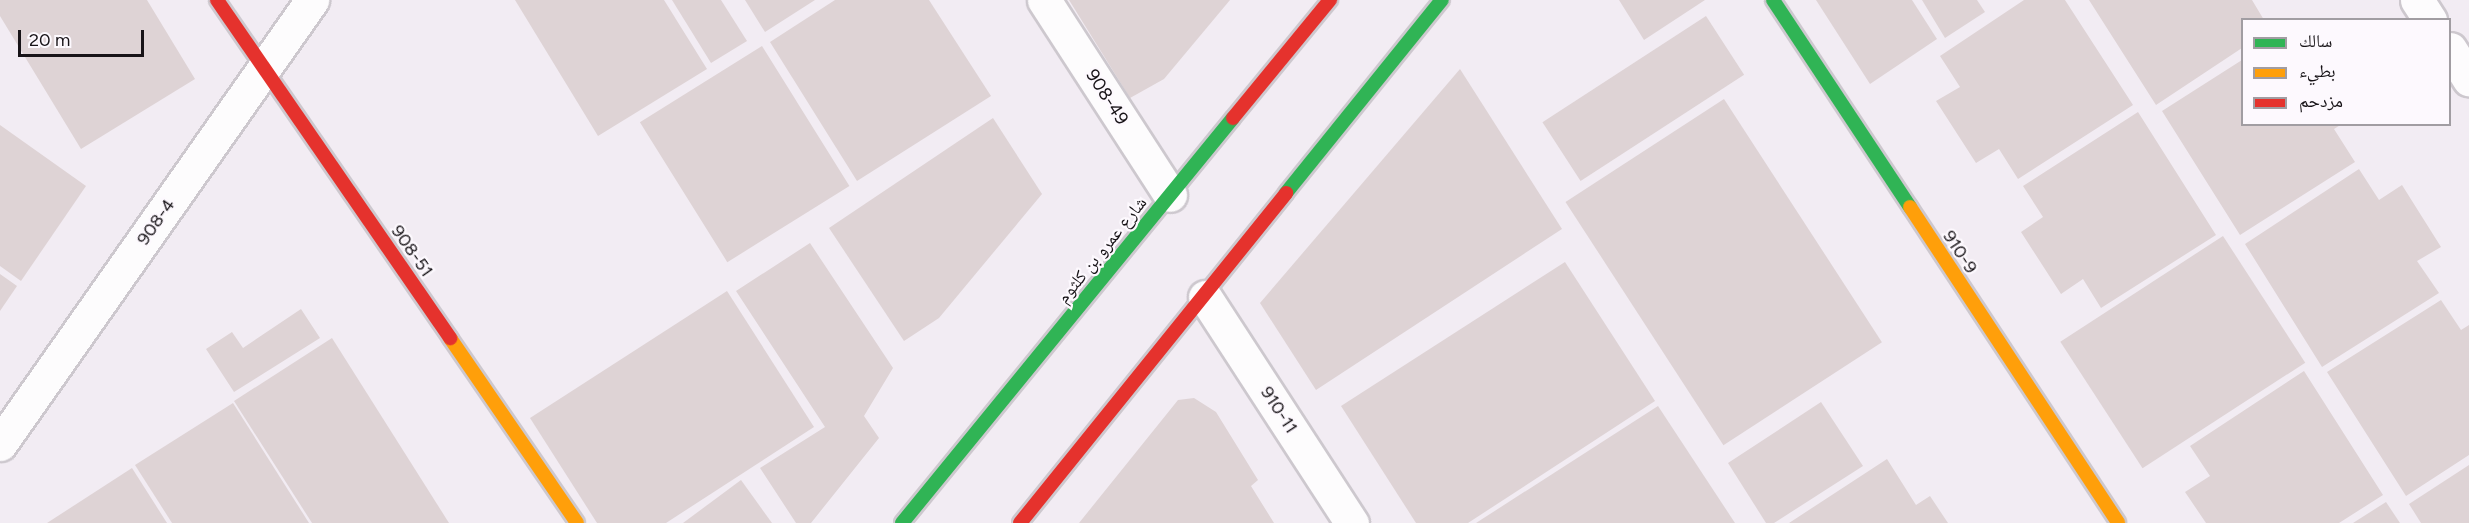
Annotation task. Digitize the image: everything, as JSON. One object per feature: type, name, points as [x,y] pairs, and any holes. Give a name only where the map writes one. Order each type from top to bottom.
[{"type":"street","name":"908-51","points":[[217,0],[576,523]]},
{"type":"street","name":"908-4","points":[[0,444],[312,0]]},
{"type":"street","name":"908-49","points":[[1044,0],[1170,195]]},
{"type":"street","name":"شارع عمرو بن كلثوم","points":[[902,523],[1330,0]]},
{"type":"street","points":[[1020,523],[1205,297],[1442,0]]},
{"type":"street","name":"910-9","points":[[1773,0],[2118,523]]},
{"type":"street","points":[[2417,0],[2429,18]]},
{"type":"street","points":[[2451,51],[2469,79]]},
{"type":"street","name":"910-11","points":[[1205,297],[1352,523]]},
{"type":"building","points":[[0,0],[147,0],[195,79],[81,149],[0,16]]},
{"type":"building","points":[[515,0],[664,0],[707,69],[598,136]]},
{"type":"building","points":[[672,0],[721,0],[747,41],[711,63]]},
{"type":"building","points":[[745,0],[815,0],[765,32]]},
{"type":"building","points":[[835,0],[929,0],[991,96],[857,181],[770,42]]},
{"type":"building","points":[[1069,0],[1230,0],[1164,79],[1130,98]]},
{"type":"building","points":[[1619,0],[1705,0],[1644,40]]},
{"type":"building","points":[[1816,0],[1912,0],[1937,39],[1870,84]]},
{"type":"building","points":[[1922,0],[1977,0],[1985,12],[1945,38]]},
{"type":"building","points":[[2024,0],[2065,0],[2133,105],[2018,179],[1999,149],[1976,163],[1936,101],[1960,87],[1940,56]]},
{"type":"building","points":[[2089,0],[2252,0],[2263,18],[2241,18],[2241,49],[2156,105]]},
{"type":"building","points":[[1706,16],[1744,75],[1581,181],[1542,122]]},
{"type":"building","points":[[762,46],[849,186],[727,262],[640,122]]},
{"type":"building","points":[[2241,61],[2241,126],[2339,126],[2334,129],[2355,162],[2240,235],[2162,111]]},
{"type":"building","points":[[1460,69],[1562,229],[1316,390],[1260,303]]},
{"type":"building","points":[[1724,99],[1882,342],[1723,445],[1565,202]]},
{"type":"building","points":[[2138,112],[2216,235],[2101,308],[2083,279],[2061,294],[2021,232],[2043,217],[2023,186]]},
{"type":"building","points":[[993,118],[1042,194],[939,318],[904,341],[829,228]]},
{"type":"building","points":[[0,125],[86,186],[21,281],[0,266]]},
{"type":"building","points":[[2359,169],[2379,200],[2402,185],[2441,247],[2417,261],[2439,293],[2322,367],[2245,244]]},
{"type":"building","points":[[2223,236],[2305,363],[2143,468],[2060,342]]},
{"type":"building","points":[[810,243],[893,368],[864,416],[879,438],[811,523],[796,523],[760,468],[825,427],[736,291]]},
{"type":"building","points":[[1565,262],[1655,401],[1468,523],[1416,523],[1341,406]]},
{"type":"building","points":[[0,274],[17,286],[0,311]]},
{"type":"building","points":[[727,291],[814,427],[666,523],[597,523],[530,418]]},
{"type":"building","points":[[2441,300],[2461,330],[2469,325],[2469,455],[2406,496],[2327,372]]},
{"type":"building","points":[[301,309],[320,338],[234,392],[206,349],[232,332],[243,348]]},
{"type":"building","points":[[332,338],[449,523],[312,523],[234,401]]},
{"type":"building","points":[[2304,371],[2383,495],[2339,523],[2206,523],[2185,492],[2210,476],[2190,446]]},
{"type":"building","points":[[1194,398],[1216,412],[1258,480],[1251,486],[1274,523],[1079,523],[1178,400]]},
{"type":"building","points":[[1821,402],[1863,466],[1774,523],[1766,523],[1728,463]]},
{"type":"building","points":[[233,403],[309,523],[172,523],[135,465]]},
{"type":"building","points":[[1658,406],[1735,523],[1476,523]]},
{"type":"building","points":[[1887,459],[1916,505],[1930,496],[1948,523],[1789,523]]},
{"type":"building","points":[[2469,465],[2469,523],[2421,523],[2409,504]]},
{"type":"building","points":[[132,468],[167,523],[47,523]]},
{"type":"building","points":[[741,480],[772,523],[683,523]]},
{"type":"building","points":[[2386,502],[2400,523],[2353,523]]},
{"type":"traffic: fast","points":[[1286,193],[1442,0]]},
{"type":"traffic: fast","points":[[1773,0],[1910,207]]},
{"type":"traffic: fast","points":[[902,523],[1233,118]]},
{"type":"traffic: slow","points":[[1910,207],[2118,523]]},
{"type":"traffic: slow","points":[[450,338],[577,523]]},
{"type":"traffic: jam","points":[[217,0],[450,338]]},
{"type":"traffic: jam","points":[[1233,118],[1330,0]]},
{"type":"traffic: jam","points":[[1020,523],[1286,193]]}]
